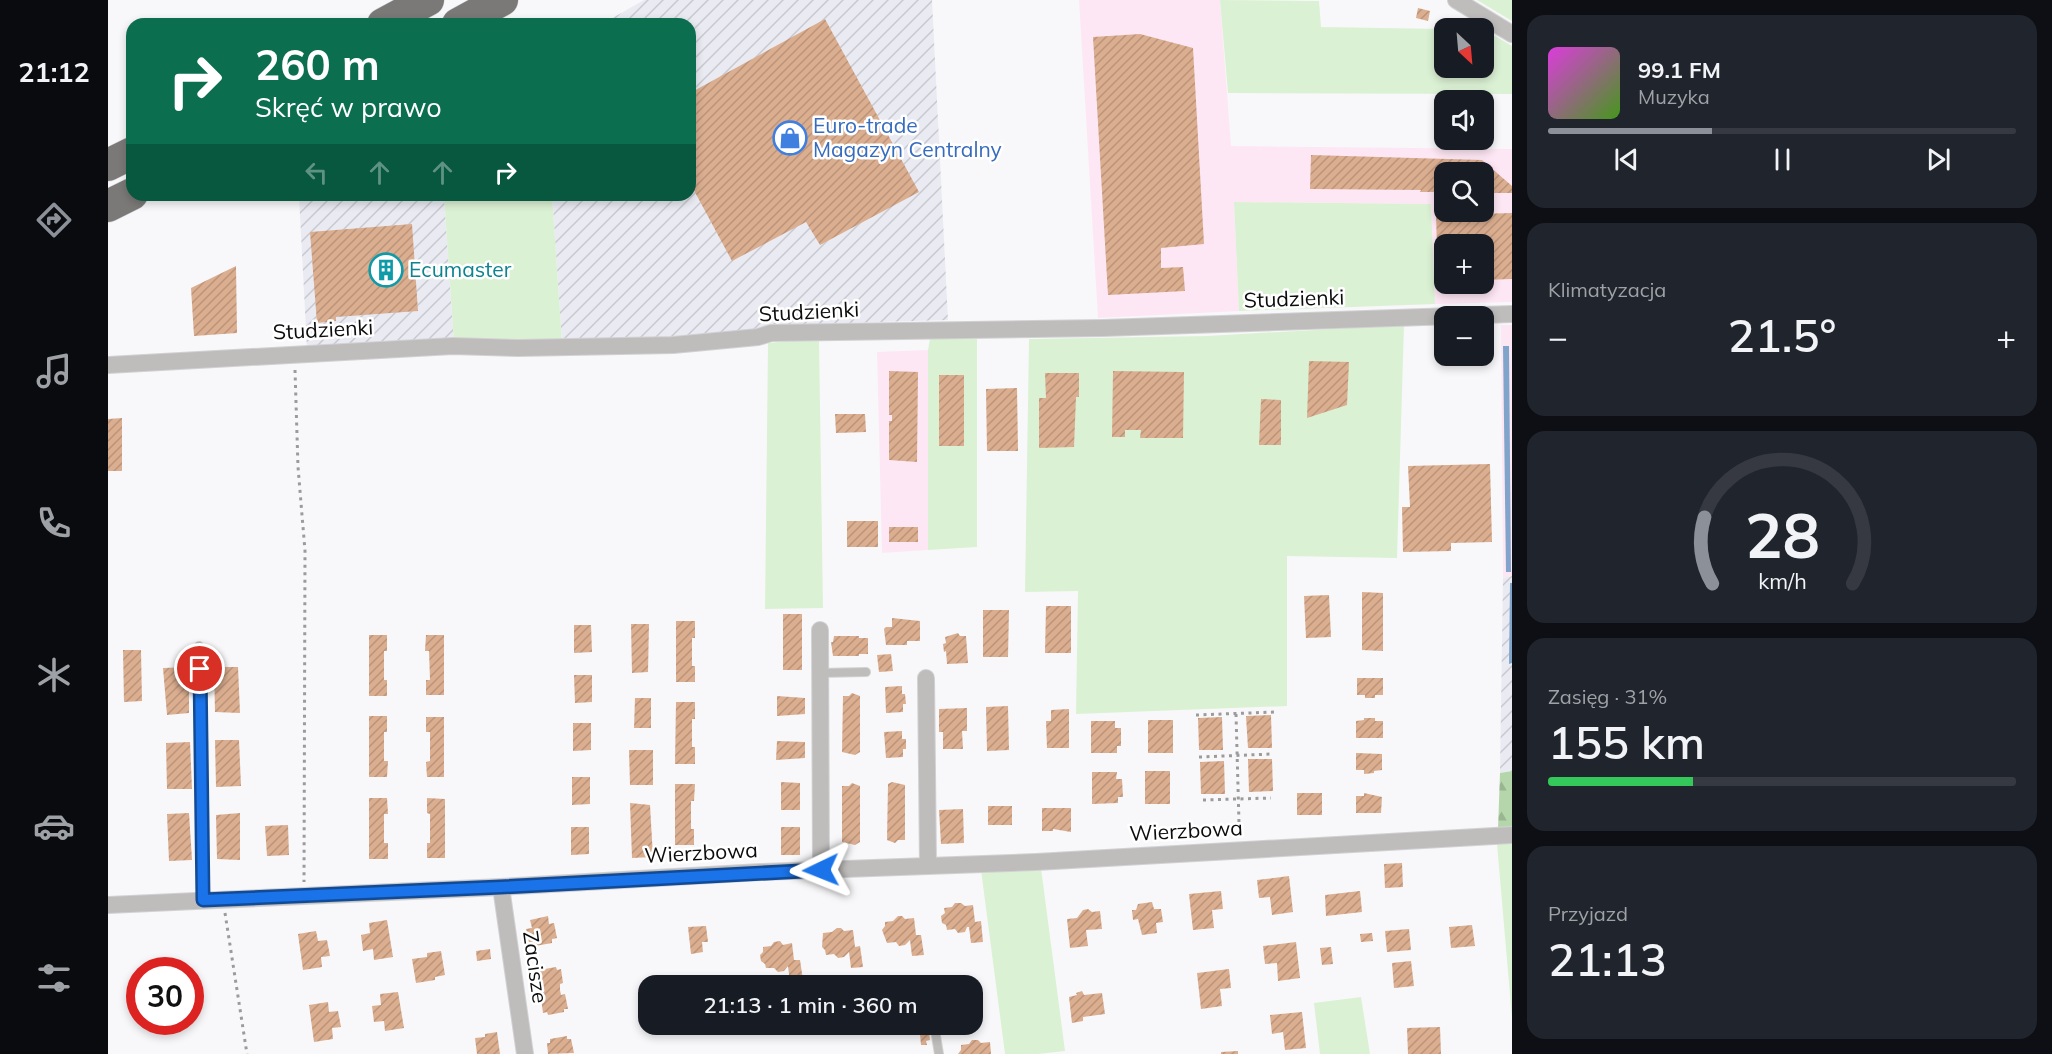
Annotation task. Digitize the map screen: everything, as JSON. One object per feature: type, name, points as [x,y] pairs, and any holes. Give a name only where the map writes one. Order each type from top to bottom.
[{"type":"highway","points":[[394,18],[428,0]]},
{"type":"highway","points":[[469,18],[502,0]]},
{"type":"highway","points":[[108,165],[126,156]]},
{"type":"highway","points":[[108,206],[126,197]]},
{"type":"street","points":[[1456,0],[1512,34]]},
{"type":"street","name":"Studzienki","points":[[108,365],[453,346],[518,348],[673,345],[771,333],[1091,328],[1512,314]]},
{"type":"street","points":[[820,630],[821,870]]},
{"type":"street","points":[[926,678],[928,865]]},
{"type":"street","name":"Wierzbowa","points":[[108,905],[928,865],[1036,862],[1512,834]]},
{"type":"street","name":"Zacisze","points":[[501,887],[525,1054]]},
{"type":"lane","points":[[200,646],[203,900]]},
{"type":"lane","points":[[820,673],[866,672]]},
{"type":"lane","points":[[936,1035],[939,1054]]},
{"type":"path","points":[[294,354],[298,467],[305,551],[304,896]]},
{"type":"path","points":[[1196,715],[1275,712]]},
{"type":"path","points":[[1236,714],[1239,823]]},
{"type":"path","points":[[1199,757],[1272,754]]},
{"type":"path","points":[[1203,800],[1271,798]]},
{"type":"path","points":[[223,899],[247,1054]]},
{"type":"shaded area","points":[[644,0],[932,0],[948,320],[780,325],[744,332],[673,340],[562,342],[552,201],[696,201],[696,18],[612,18]]},
{"type":"shaded area","points":[[1079,0],[1220,0],[1231,146],[1434,148],[1434,150],[1512,149],[1512,302],[1435,304],[1435,294],[1494,294],[1494,234],[1434,234],[1434,279],[1431,204],[1234,202],[1239,311],[1098,318]]},
{"type":"shaded area","points":[[299,201],[444,201],[454,343],[307,349]]},
{"type":"shaded area","points":[[1501,325],[1512,325],[1512,576],[1503,578]]},
{"type":"shaded area","points":[[928,350],[928,550],[882,553],[877,352]]},
{"type":"shaded area","points":[[1512,576],[1512,771],[1500,773],[1503,578]]},
{"type":"green space","points":[[1220,0],[1319,1],[1321,27],[1434,29],[1434,78],[1494,78],[1494,35],[1512,46],[1512,94],[1494,94],[1494,90],[1434,90],[1434,94],[1228,93]]},
{"type":"green space","points":[[1477,0],[1512,0],[1512,21]]},
{"type":"green space","points":[[444,201],[552,201],[562,342],[454,343]]},
{"type":"green space","points":[[1234,202],[1431,204],[1435,304],[1239,311]]},
{"type":"green space","points":[[1404,325],[1397,558],[1287,556],[1287,706],[1076,714],[1078,591],[1025,592],[1029,339],[1207,336]]},
{"type":"green space","points":[[819,338],[823,608],[765,609],[768,343]]},
{"type":"green space","points":[[930,339],[977,339],[977,547],[928,550],[928,350]]},
{"type":"green space","points":[[1512,771],[1512,829],[1498,830],[1500,773]]},
{"type":"green space","points":[[1512,843],[1512,1018],[1497,844]]},
{"type":"green space","points":[[1041,868],[1065,1051],[1005,1054],[981,870]]},
{"type":"green space","points":[[1361,997],[1370,1054],[1320,1054],[1314,1003]]},
{"type":"water","points":[[1503,346],[1509,346],[1511,572],[1506,572]]},
{"type":"water","points":[[1510,583],[1512,583],[1512,663],[1509,664]]},
{"type":"building","points":[[1418,8],[1430,11],[1428,21],[1416,18]]},
{"type":"building","name":"Euro-trade Magazyn Centralny","points":[[825,19],[919,192],[820,245],[806,222],[732,261],[696,194],[696,90]]},
{"type":"building","points":[[1140,34],[1193,48],[1204,244],[1161,248],[1161,268],[1183,267],[1185,291],[1108,295],[1093,37]]},
{"type":"building","points":[[1311,155],[1482,160],[1484,162],[1434,162],[1434,192],[1310,189]]},
{"type":"building","points":[[1494,170],[1512,186],[1512,193],[1494,193]]},
{"type":"building","points":[[1494,213],[1512,213],[1512,279],[1494,280],[1494,234],[1437,234],[1436,222],[1494,222]]},
{"type":"building","points":[[412,224],[418,311],[336,317],[336,321],[317,323],[310,232]]},
{"type":"building","points":[[236,266],[237,333],[194,336],[191,288]]},
{"type":"building","points":[[1309,361],[1349,362],[1347,405],[1307,418]]},
{"type":"building","points":[[889,371],[918,372],[917,462],[889,460],[889,421],[892,421],[892,415],[889,415]]},
{"type":"building","points":[[1113,371],[1184,372],[1183,438],[1140,438],[1141,430],[1125,430],[1125,437],[1112,437]]},
{"type":"building","points":[[1045,373],[1079,373],[1074,447],[1039,448],[1039,398],[1046,398]]},
{"type":"building","points":[[939,375],[964,375],[964,446],[939,446]]},
{"type":"building","points":[[1017,388],[1018,451],[987,451],[986,389]]},
{"type":"building","points":[[1261,399],[1281,400],[1281,445],[1259,445]]},
{"type":"building","points":[[835,414],[865,414],[866,432],[836,433]]},
{"type":"building","points":[[122,418],[122,471],[108,471],[108,419]]},
{"type":"building","points":[[1490,464],[1492,542],[1451,543],[1451,551],[1403,552],[1402,507],[1410,507],[1408,466]]},
{"type":"building","points":[[847,521],[878,521],[878,547],[847,547]]},
{"type":"building","points":[[889,527],[918,527],[918,542],[889,542]]},
{"type":"building","points":[[1362,592],[1383,593],[1383,651],[1362,650]]},
{"type":"building","points":[[1329,595],[1331,637],[1306,638],[1304,596]]},
{"type":"building","points":[[1046,606],[1071,606],[1071,653],[1045,653]]},
{"type":"building","points":[[983,610],[1009,610],[1008,657],[983,657]]},
{"type":"building","points":[[783,614],[802,614],[802,670],[783,670]]},
{"type":"building","points":[[892,618],[920,621],[920,641],[907,641],[907,645],[886,645],[884,629],[892,627]]},
{"type":"building","points":[[676,621],[695,621],[695,638],[692,638],[692,666],[695,666],[695,682],[676,682]]},
{"type":"building","points":[[631,624],[649,624],[648,672],[632,673]]},
{"type":"building","points":[[574,625],[591,625],[592,652],[574,653]]},
{"type":"building","points":[[958,633],[960,636],[966,636],[968,663],[947,664],[943,644],[946,643],[945,637]]},
{"type":"building","points":[[369,635],[387,635],[387,651],[384,651],[384,680],[387,680],[387,696],[369,696]]},
{"type":"building","points":[[426,635],[444,635],[444,695],[426,695],[426,680],[430,680],[429,651],[425,651]]},
{"type":"building","points":[[834,636],[868,638],[868,654],[833,656],[831,642]]},
{"type":"building","points":[[123,650],[141,650],[142,701],[124,702]]},
{"type":"building","points":[[891,654],[893,671],[879,672],[877,655]]},
{"type":"building","points":[[189,667],[189,713],[167,715],[163,668]]},
{"type":"building","points":[[214,667],[238,667],[240,713],[215,712]]},
{"type":"building","points":[[574,675],[592,675],[592,702],[575,703]]},
{"type":"building","points":[[1357,678],[1383,678],[1383,695],[1365,698],[1365,695],[1357,695]]},
{"type":"building","points":[[902,686],[906,704],[903,704],[903,712],[886,713],[885,687]]},
{"type":"building","points":[[852,693],[860,696],[860,752],[855,755],[842,752],[843,696],[849,696]]},
{"type":"building","points":[[777,696],[805,698],[805,714],[777,716]]},
{"type":"building","points":[[635,698],[651,698],[651,728],[634,728]]},
{"type":"building","points":[[676,702],[695,702],[695,719],[692,719],[692,747],[695,747],[695,764],[675,764]]},
{"type":"building","points":[[1008,706],[1009,750],[987,751],[986,707]]},
{"type":"building","points":[[967,708],[967,731],[962,731],[963,749],[943,749],[943,732],[939,732],[939,709]]},
{"type":"building","points":[[1069,709],[1069,748],[1047,748],[1046,721],[1051,721],[1051,710]]},
{"type":"building","points":[[1271,715],[1272,748],[1248,748],[1246,716]]},
{"type":"building","points":[[369,716],[387,716],[387,732],[384,732],[384,761],[388,761],[387,777],[369,777]]},
{"type":"building","points":[[426,717],[444,717],[444,777],[427,777],[426,762],[430,761],[430,732],[426,732]]},
{"type":"building","points":[[1222,717],[1223,750],[1199,750],[1198,718]]},
{"type":"building","points":[[1364,718],[1383,721],[1383,738],[1356,738],[1356,721],[1364,720]]},
{"type":"building","points":[[1148,720],[1173,720],[1173,753],[1148,753]]},
{"type":"building","points":[[1091,721],[1115,721],[1115,728],[1121,728],[1121,746],[1117,746],[1117,753],[1091,753]]},
{"type":"building","points":[[573,723],[591,723],[591,750],[573,751]]},
{"type":"building","points":[[902,731],[902,739],[906,739],[903,757],[886,758],[884,732]]},
{"type":"building","points":[[215,740],[239,740],[241,786],[216,787]]},
{"type":"building","points":[[777,741],[805,742],[805,758],[776,760]]},
{"type":"building","points":[[190,742],[192,789],[167,789],[166,743]]},
{"type":"building","points":[[629,750],[653,750],[653,785],[630,785]]},
{"type":"building","points":[[1356,753],[1382,754],[1382,770],[1364,774],[1364,770],[1356,770]]},
{"type":"building","points":[[1248,759],[1272,759],[1273,791],[1249,792]]},
{"type":"building","points":[[1224,761],[1225,794],[1201,794],[1200,762]]},
{"type":"building","points":[[1145,771],[1170,771],[1170,804],[1145,804]]},
{"type":"building","points":[[1092,772],[1117,772],[1116,779],[1122,779],[1123,797],[1118,797],[1118,803],[1092,804]]},
{"type":"building","points":[[572,777],[590,777],[590,804],[572,805]]},
{"type":"building","points":[[781,782],[800,783],[800,810],[781,810]]},
{"type":"building","points":[[892,782],[905,785],[905,840],[898,840],[895,843],[887,840],[888,784]]},
{"type":"building","points":[[852,783],[860,786],[860,842],[855,845],[842,842],[842,786],[849,786]]},
{"type":"building","points":[[675,784],[695,784],[694,801],[691,801],[691,829],[694,829],[694,845],[675,845]]},
{"type":"building","points":[[1297,793],[1322,793],[1322,815],[1297,815]]},
{"type":"building","points":[[1364,793],[1382,797],[1381,813],[1356,813],[1356,796],[1364,796]]},
{"type":"building","points":[[369,798],[387,798],[388,814],[384,814],[384,843],[388,843],[388,859],[369,859]]},
{"type":"building","points":[[427,798],[445,799],[445,858],[427,858],[427,843],[430,843],[430,814],[427,813]]},
{"type":"building","points":[[630,803],[650,805],[653,857],[632,858]]},
{"type":"building","points":[[988,806],[1012,806],[1012,825],[988,825]]},
{"type":"building","points":[[1042,808],[1071,808],[1071,832],[1053,829],[1053,831],[1042,831]]},
{"type":"building","points":[[963,809],[964,843],[941,844],[939,810]]},
{"type":"building","points":[[189,813],[192,860],[169,861],[167,814]]},
{"type":"building","points":[[240,813],[240,860],[217,859],[216,815]]},
{"type":"building","points":[[288,825],[289,855],[267,856],[265,826]]},
{"type":"building","points":[[571,827],[589,827],[589,854],[571,855]]},
{"type":"building","points":[[781,827],[800,827],[800,855],[781,855]]},
{"type":"building","points":[[1402,863],[1403,887],[1385,888],[1384,864]]},
{"type":"building","points":[[1289,876],[1293,912],[1272,915],[1270,897],[1259,898],[1257,880]]},
{"type":"building","points":[[1221,891],[1223,909],[1212,910],[1214,928],[1193,930],[1189,894]]},
{"type":"building","points":[[1360,891],[1362,912],[1326,916],[1325,895]]},
{"type":"building","points":[[1152,902],[1154,909],[1161,909],[1163,922],[1156,923],[1157,933],[1142,935],[1138,919],[1133,920],[1132,910],[1136,910],[1138,904]]},
{"type":"building","points":[[955,903],[965,906],[973,905],[975,922],[981,921],[983,942],[971,943],[969,927],[965,932],[958,933],[955,929],[947,930],[946,925],[942,923],[941,916],[945,913],[944,908],[952,907]]},
{"type":"building","points":[[1088,909],[1092,912],[1100,911],[1102,929],[1086,930],[1088,946],[1070,948],[1067,919],[1077,918],[1083,910]]},
{"type":"building","points":[[548,916],[549,924],[554,923],[557,938],[552,939],[552,943],[535,946],[534,942],[529,943],[526,929],[532,928],[530,920]]},
{"type":"building","points":[[898,916],[905,919],[914,918],[916,935],[921,935],[924,955],[912,956],[910,940],[905,945],[899,946],[896,942],[887,943],[882,930],[885,922],[893,921]]},
{"type":"building","points":[[387,920],[393,957],[374,960],[373,949],[363,951],[361,935],[370,933],[369,923]]},
{"type":"building","points":[[1472,925],[1475,946],[1451,948],[1449,927]]},
{"type":"building","points":[[706,926],[708,942],[702,942],[703,952],[691,954],[688,927]]},
{"type":"building","points":[[837,928],[844,931],[853,930],[855,947],[860,946],[863,967],[851,968],[849,952],[844,957],[838,958],[834,954],[826,955],[822,947],[823,933],[832,932]]},
{"type":"building","points":[[1409,929],[1411,950],[1387,952],[1385,931]]},
{"type":"building","points":[[316,931],[318,941],[327,940],[330,956],[321,957],[322,967],[303,970],[298,934]]},
{"type":"building","points":[[1372,933],[1373,941],[1361,942],[1360,934]]},
{"type":"building","points":[[780,941],[783,945],[792,943],[794,960],[800,960],[802,975],[789,975],[788,966],[784,971],[778,972],[774,968],[766,968],[760,955],[763,947],[771,946],[774,942]]},
{"type":"building","points":[[1296,942],[1300,978],[1278,981],[1277,963],[1265,964],[1263,946]]},
{"type":"building","points":[[1331,947],[1333,964],[1322,965],[1320,948]]},
{"type":"building","points":[[490,949],[491,959],[477,961],[476,951]]},
{"type":"building","points":[[441,951],[445,975],[435,977],[435,980],[416,983],[412,959],[427,957],[427,953]]},
{"type":"building","points":[[1411,961],[1414,986],[1394,988],[1392,963]]},
{"type":"building","points":[[556,967],[557,970],[561,969],[563,983],[560,984],[560,990],[561,995],[565,994],[568,1009],[548,1015],[547,1012],[543,1013],[541,998],[544,998],[543,992],[542,987],[539,988],[536,973],[540,973],[539,970]]},
{"type":"building","points":[[1229,969],[1231,988],[1220,989],[1222,1006],[1201,1009],[1197,973]]},
{"type":"building","points":[[1082,991],[1084,995],[1102,993],[1105,1014],[1083,1017],[1083,1021],[1072,1023],[1069,997]]},
{"type":"building","points":[[398,992],[404,1028],[385,1031],[384,1021],[374,1022],[372,1006],[381,1005],[380,994]]},
{"type":"building","points":[[328,1002],[329,1012],[338,1011],[341,1027],[332,1028],[333,1039],[314,1042],[309,1005]]},
{"type":"building","points":[[1302,1012],[1306,1048],[1285,1050],[1283,1032],[1272,1034],[1270,1015]]},
{"type":"building","points":[[1440,1027],[1441,1054],[1408,1054],[1407,1028]]},
{"type":"building","points":[[497,1032],[500,1054],[477,1054],[475,1038]]},
{"type":"building","points":[[920,1035],[929,1035],[930,1040],[926,1041],[927,1045],[921,1045]]},
{"type":"building","points":[[567,1036],[567,1039],[571,1039],[574,1053],[548,1054],[547,1043],[550,1043],[550,1039]]},
{"type":"building","points":[[972,1040],[978,1040],[981,1043],[990,1042],[991,1054],[958,1054],[961,1045],[969,1044]]},
{"type":"building","points":[[1238,1051],[1238,1054],[1221,1054],[1221,1052]]},
{"type":"place","name":"Euro-trade Magazyn Centralny","points":[[790,138]]},
{"type":"place","name":"Ecumaster","points":[[386,270]]},
{"type":"route","points":[[200,669],[203,900],[821,870]]}]
